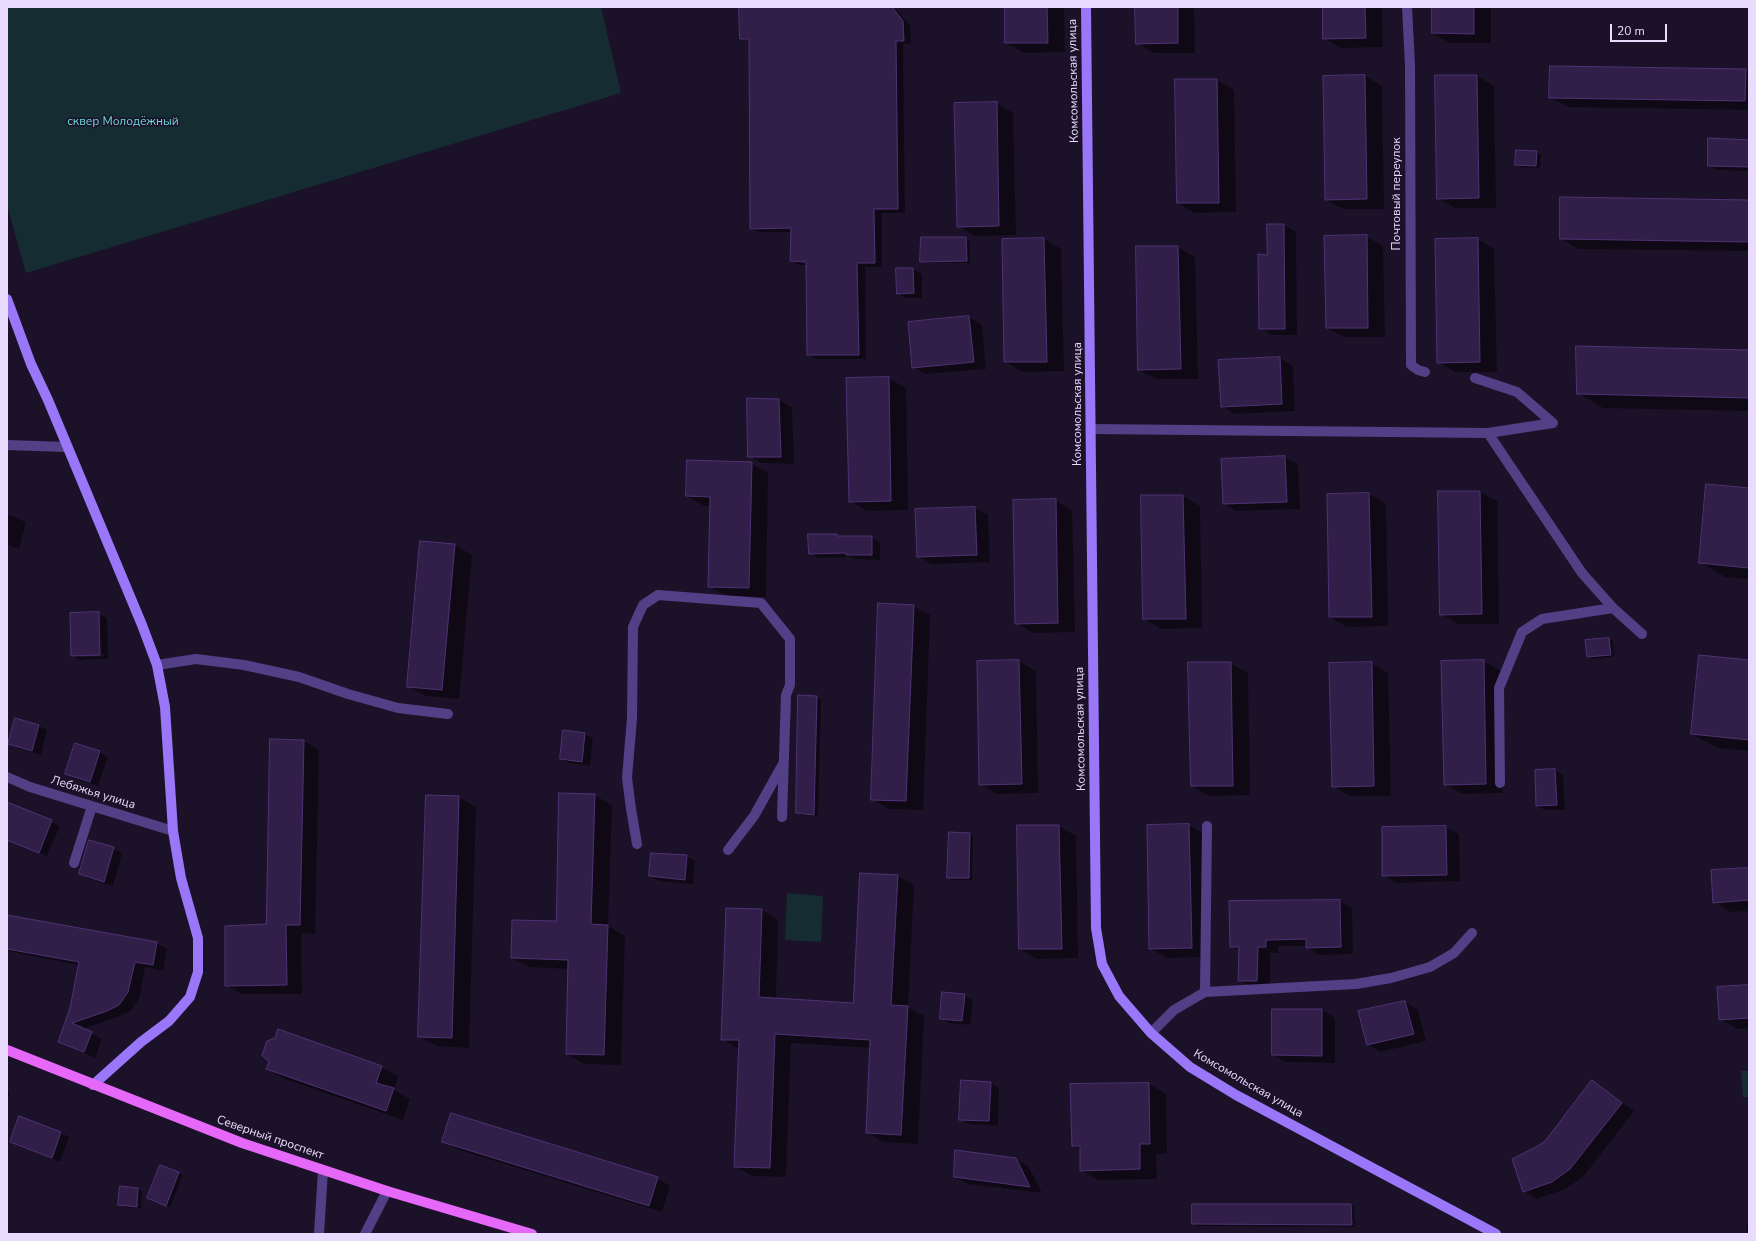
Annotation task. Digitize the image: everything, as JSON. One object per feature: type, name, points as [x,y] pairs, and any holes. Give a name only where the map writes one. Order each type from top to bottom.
[{"type":"main road","name":"Комсомольская улица","points":[[1086,7],[1096,928],[1102,964],[1119,996],[1151,1033],[1190,1067],[1236,1095],[1496,1234]]},
{"type":"main road","points":[[7,299],[31,364],[48,400],[66,447],[142,625],[157,665],[165,708],[173,831],[181,878],[198,938],[198,972],[190,997],[169,1021],[141,1042],[93,1085]]},
{"type":"main road","name":"Северный проспект","points":[[7,1050],[210,1132],[387,1191],[532,1234]]},
{"type":"street","name":"Почтовый переулок","points":[[1407,7],[1410,66],[1411,365],[1425,372]]},
{"type":"street","points":[[1091,429],[1488,434],[1553,423],[1517,392],[1475,378]]},
{"type":"street","points":[[1488,434],[1582,574],[1613,608],[1642,634]]},
{"type":"street","points":[[7,445],[66,447]]},
{"type":"street","points":[[637,844],[630,809],[628,778],[632,718],[633,627],[643,604],[658,595],[761,603],[790,639],[790,685],[786,695],[782,818]]},
{"type":"street","points":[[1500,783],[1499,688],[1522,632],[1542,619],[1613,608]]},
{"type":"street","points":[[157,665],[196,659],[244,665],[299,677],[348,694],[398,708],[448,714]]},
{"type":"street","points":[[728,850],[754,816],[784,762]]},
{"type":"street","name":"Лебяжья улица","points":[[7,777],[30,787],[173,831]]},
{"type":"street","points":[[74,863],[92,806]]},
{"type":"street","points":[[1205,992],[1207,826]]},
{"type":"street","points":[[1151,1033],[1174,1010],[1205,992],[1356,984],[1391,978],[1430,967],[1454,953],[1472,933]]},
{"type":"street","points":[[319,1234],[323,1170]]},
{"type":"street","points":[[366,1234],[387,1191]]},
{"type":"green space","name":"сквер Молодёжный","points":[[7,7],[601,7],[621,93],[26,273],[7,205]]},
{"type":"green space","points":[[787,893],[823,896],[821,942],[785,940]]},
{"type":"green space","points":[[1741,1071],[1749,1071],[1749,1097],[1743,1097]]},
{"type":"building","points":[[739,7],[892,7],[903,21],[904,41],[896,41],[898,209],[874,209],[875,263],[857,263],[859,355],[807,355],[806,262],[790,261],[791,228],[750,229],[749,39],[740,39]]},
{"type":"building","points":[[1005,7],[1047,7],[1048,43],[1005,43]]},
{"type":"building","points":[[1135,7],[1178,7],[1178,43],[1136,44]]},
{"type":"building","points":[[1323,7],[1365,7],[1366,38],[1323,39]]},
{"type":"building","points":[[1432,7],[1474,7],[1474,34],[1432,33]]},
{"type":"building","points":[[1550,66],[1746,69],[1745,101],[1549,98]]},
{"type":"building","points":[[1365,75],[1367,199],[1325,200],[1323,76]]},
{"type":"building","points":[[1435,75],[1477,75],[1479,198],[1437,199]]},
{"type":"building","points":[[1175,79],[1217,79],[1219,203],[1177,203]]},
{"type":"building","points":[[997,102],[999,226],[957,227],[954,103]]},
{"type":"building","points":[[1708,138],[1749,140],[1749,167],[1708,166]]},
{"type":"building","points":[[1516,150],[1537,151],[1536,166],[1515,165]]},
{"type":"building","points":[[1560,197],[1749,200],[1749,242],[1560,239]]},
{"type":"building","points":[[1267,224],[1284,224],[1285,329],[1259,329],[1258,254],[1267,255]]},
{"type":"building","points":[[1367,235],[1368,328],[1326,328],[1324,236]]},
{"type":"building","points":[[921,237],[966,237],[967,261],[920,262]]},
{"type":"building","points":[[1044,238],[1047,362],[1004,362],[1002,239]]},
{"type":"building","points":[[1478,238],[1480,362],[1437,363],[1435,239]]},
{"type":"building","points":[[1136,246],[1178,246],[1181,369],[1138,370]]},
{"type":"building","points":[[896,268],[913,268],[914,293],[897,294]]},
{"type":"building","points":[[969,316],[974,362],[912,368],[908,322]]},
{"type":"building","points":[[1576,346],[1749,350],[1749,398],[1577,394]]},
{"type":"building","points":[[1280,357],[1282,404],[1221,407],[1218,360]]},
{"type":"building","points":[[889,377],[891,501],[849,502],[846,378]]},
{"type":"building","points":[[747,398],[779,399],[781,457],[748,457]]},
{"type":"building","points":[[1285,456],[1287,502],[1223,504],[1221,459]]},
{"type":"building","points":[[687,460],[752,462],[749,588],[708,587],[710,497],[686,496]]},
{"type":"building","points":[[1706,484],[1749,488],[1749,568],[1699,563]]},
{"type":"building","points":[[1438,491],[1480,491],[1482,614],[1440,615]]},
{"type":"building","points":[[1369,493],[1372,617],[1329,617],[1327,494]]},
{"type":"building","points":[[1141,495],[1183,495],[1186,619],[1143,619]]},
{"type":"building","points":[[1056,499],[1058,623],[1015,624],[1013,500]]},
{"type":"building","points":[[975,507],[977,555],[917,557],[915,509]]},
{"type":"building","points":[[808,534],[872,536],[872,555],[846,555],[846,553],[809,554]]},
{"type":"building","points":[[420,541],[455,544],[442,690],[407,687]]},
{"type":"building","points":[[878,603],[914,605],[906,801],[871,800]]},
{"type":"building","points":[[99,612],[100,655],[71,656],[70,613]]},
{"type":"building","points":[[1609,638],[1611,655],[1587,657],[1585,640]]},
{"type":"building","points":[[1699,655],[1749,660],[1749,740],[1691,734]]},
{"type":"building","points":[[1019,660],[1022,784],[979,785],[977,661]]},
{"type":"building","points":[[1484,660],[1486,784],[1444,785],[1441,661]]},
{"type":"building","points":[[1188,662],[1231,662],[1233,786],[1191,786]]},
{"type":"building","points":[[1372,662],[1374,786],[1332,787],[1329,663]]},
{"type":"building","points":[[798,695],[817,696],[814,815],[796,813]]},
{"type":"building","points":[[15,718],[39,725],[32,751],[8,744]]},
{"type":"building","points":[[563,730],[585,733],[582,762],[560,759]]},
{"type":"building","points":[[270,739],[304,740],[300,925],[286,925],[287,985],[225,986],[225,926],[266,924]]},
{"type":"building","points":[[75,743],[100,751],[90,782],[65,774]]},
{"type":"building","points":[[1555,769],[1557,805],[1536,806],[1535,770]]},
{"type":"building","points":[[559,793],[595,794],[591,924],[608,925],[604,1055],[566,1054],[568,960],[511,958],[512,920],[556,921]]},
{"type":"building","points":[[426,795],[459,796],[452,1038],[418,1037]]},
{"type":"building","points":[[7,802],[52,820],[39,853],[7,840]]},
{"type":"building","points":[[1189,824],[1192,948],[1149,949],[1147,825]]},
{"type":"building","points":[[1017,825],[1059,825],[1062,949],[1019,949]]},
{"type":"building","points":[[1446,826],[1447,875],[1382,876],[1382,827]]},
{"type":"building","points":[[949,832],[970,833],[969,878],[947,878]]},
{"type":"building","points":[[89,840],[114,847],[104,882],[79,874]]},
{"type":"building","points":[[651,853],[687,855],[685,880],[649,876]]},
{"type":"building","points":[[1749,868],[1749,900],[1713,903],[1711,870]]},
{"type":"building","points":[[860,873],[898,875],[891,1005],[908,1006],[901,1135],[866,1133],[870,1040],[775,1034],[770,1168],[734,1167],[739,1040],[721,1040],[726,908],[762,909],[759,997],[853,1003]]},
{"type":"building","points":[[1340,900],[1341,947],[1306,948],[1306,939],[1266,940],[1266,947],[1258,947],[1257,981],[1238,981],[1239,947],[1230,947],[1229,901]]},
{"type":"building","points":[[7,915],[157,942],[153,965],[135,962],[128,992],[119,1005],[107,1011],[72,1023],[92,1032],[84,1052],[58,1042],[70,1008],[79,962],[7,949]]},
{"type":"building","points":[[1749,985],[1749,1018],[1719,1020],[1717,987]]},
{"type":"building","points":[[942,992],[965,994],[962,1021],[940,1019]]},
{"type":"building","points":[[1405,1001],[1414,1034],[1367,1045],[1358,1011]]},
{"type":"building","points":[[1272,1009],[1322,1009],[1322,1056],[1272,1055]]},
{"type":"building","points":[[278,1029],[382,1066],[376,1083],[394,1088],[386,1111],[266,1069],[269,1062],[262,1055],[267,1041],[275,1038]]},
{"type":"building","points":[[961,1080],[991,1082],[989,1121],[959,1120]]},
{"type":"building","points":[[1592,1080],[1622,1103],[1570,1169],[1552,1182],[1523,1192],[1512,1159],[1545,1141]]},
{"type":"building","points":[[1149,1083],[1150,1144],[1140,1144],[1140,1169],[1080,1171],[1080,1146],[1072,1146],[1070,1084]]},
{"type":"building","points":[[451,1113],[658,1177],[649,1206],[442,1142]]},
{"type":"building","points":[[19,1116],[61,1132],[52,1158],[10,1142]]},
{"type":"building","points":[[955,1150],[1016,1158],[1030,1187],[954,1177]]},
{"type":"building","points":[[160,1165],[179,1172],[166,1206],[147,1198]]},
{"type":"building","points":[[120,1186],[138,1188],[137,1207],[118,1205]]},
{"type":"building","points":[[1192,1204],[1351,1204],[1352,1225],[1192,1224]]}]
